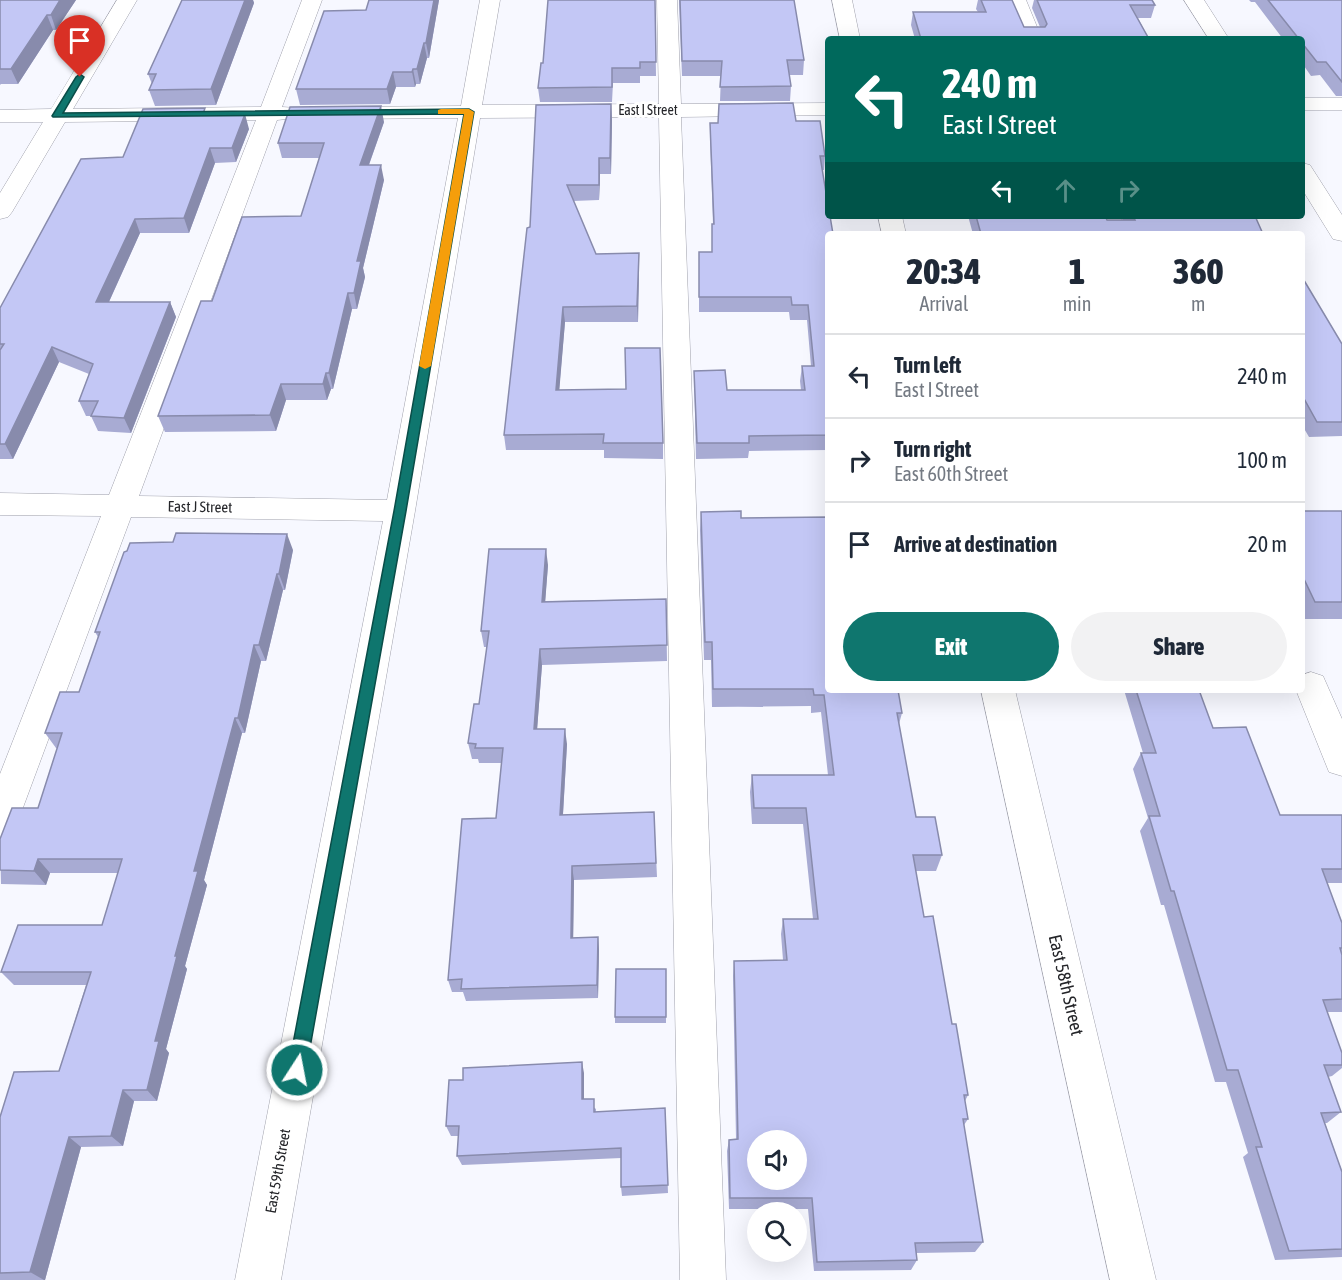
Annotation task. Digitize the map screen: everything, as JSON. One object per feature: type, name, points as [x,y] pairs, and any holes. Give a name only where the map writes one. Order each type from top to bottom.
[{"type":"street","points":[[0,212],[127,0]]},
{"type":"street","points":[[0,821],[312,0]]},
{"type":"street","name":"East 59th Street","points":[[258,1280],[400,511],[490,0]]},
{"type":"street","points":[[667,0],[703,1280]]},
{"type":"street","points":[[842,0],[849,36]]},
{"type":"street","points":[[1016,0],[1031,36]]},
{"type":"street","points":[[1194,0],[1217,36]]},
{"type":"street","points":[[1305,104],[1342,104]]},
{"type":"street","name":"East I Street","points":[[0,116],[825,109]]},
{"type":"street","points":[[1305,176],[1342,234]]},
{"type":"street","name":"East J Street","points":[[0,504],[400,511]]},
{"type":"street","points":[[1311,686],[1342,761]]},
{"type":"street","name":"East 58th Street","points":[[999,693],[1133,1280]]},
{"type":"building","points":[[0,0],[60,0],[51,15],[47,15],[11,69],[0,69]]},
{"type":"building","points":[[182,0],[245,0],[211,89],[149,90],[156,74],[148,74]]},
{"type":"building","points":[[369,0],[434,0],[426,43],[424,43],[417,69],[413,69],[412,72],[393,72],[387,89],[296,89],[324,11],[366,10]]},
{"type":"building","points":[[548,0],[655,0],[656,62],[640,62],[640,68],[612,68],[612,87],[538,88],[541,63],[543,63]]},
{"type":"building","points":[[680,0],[794,0],[804,60],[787,60],[791,86],[720,87],[722,61],[682,61]]},
{"type":"building","points":[[981,0],[1012,0],[1024,27],[1045,27],[1047,24],[1037,0],[1152,0],[1155,5],[1130,5],[1147,36],[920,36],[913,12],[986,12]]},
{"type":"building","points":[[1268,0],[1342,0],[1342,82],[1326,62],[1317,62],[1305,47],[1305,36],[1297,36]]},
{"type":"building","points":[[793,103],[796,121],[820,121],[825,156],[820,156],[825,187],[825,219],[830,219],[832,231],[825,231],[825,435],[749,436],[749,443],[697,443],[694,371],[725,370],[727,390],[805,390],[802,366],[814,366],[808,305],[792,305],[791,297],[699,297],[699,252],[712,252],[712,224],[714,224],[710,123],[718,123],[719,104]]},
{"type":"building","points":[[611,104],[610,158],[599,158],[599,185],[567,185],[596,254],[639,253],[637,306],[563,307],[556,390],[626,389],[625,348],[660,348],[663,443],[603,443],[604,434],[504,435],[527,228],[530,227],[536,105]]},
{"type":"building","points":[[381,106],[360,165],[381,165],[357,261],[361,261],[354,293],[348,293],[329,373],[326,373],[323,384],[281,384],[270,415],[158,416],[201,301],[212,301],[242,217],[301,216],[324,143],[278,143],[290,107]]},
{"type":"building","points":[[205,108],[203,114],[245,114],[232,148],[210,148],[184,218],[135,219],[96,302],[170,302],[124,418],[91,416],[98,401],[79,401],[93,364],[52,347],[5,444],[0,444],[0,350],[4,344],[0,344],[0,308],[81,159],[123,157],[143,109]]},
{"type":"building","points":[[977,219],[1256,219],[1262,231],[980,231]]},
{"type":"building","points":[[1305,282],[1342,344],[1342,422],[1317,422],[1305,400]]},
{"type":"building","points":[[741,511],[741,518],[825,517],[825,693],[899,693],[902,713],[897,713],[916,817],[935,817],[942,855],[913,855],[924,917],[933,916],[952,1024],[956,1024],[968,1095],[964,1095],[968,1119],[963,1119],[983,1242],[915,1243],[917,1260],[817,1262],[812,1198],[730,1198],[729,1140],[738,1139],[734,961],[787,960],[783,919],[818,919],[806,808],[754,808],[752,775],[834,775],[824,695],[814,695],[813,689],[713,689],[712,642],[705,642],[701,512]]},
{"type":"building","points":[[1305,511],[1342,511],[1342,602],[1315,602],[1305,581]]},
{"type":"building","points":[[176,533],[287,534],[279,574],[277,574],[259,645],[254,645],[238,718],[235,718],[194,871],[198,871],[155,1041],[159,1041],[147,1090],[123,1090],[111,1136],[69,1137],[30,1272],[0,1273],[0,1117],[14,1072],[59,1071],[91,972],[1,972],[18,925],[102,925],[122,859],[38,859],[34,871],[0,870],[0,839],[12,808],[38,808],[62,733],[45,733],[60,692],[79,692],[100,632],[95,632],[124,552],[127,551],[130,543],[173,542]]},
{"type":"building","points":[[489,549],[546,549],[542,602],[666,599],[667,645],[540,649],[534,729],[565,729],[560,815],[654,812],[656,863],[572,866],[571,938],[598,937],[597,985],[461,989],[462,979],[448,980],[462,819],[496,818],[503,748],[475,748],[476,744],[468,743],[474,704],[479,704],[489,631],[481,631]]},
{"type":"building","points":[[1137,693],[1200,693],[1213,728],[1246,727],[1280,815],[1342,815],[1342,869],[1322,869],[1342,923],[1342,948],[1340,948],[1342,999],[1323,1000],[1342,1053],[1342,1065],[1324,1065],[1341,1112],[1321,1113],[1342,1172],[1342,1249],[1289,1251],[1256,1147],[1262,1147],[1238,1070],[1227,1070],[1174,891],[1171,891],[1149,816],[1160,816],[1141,753],[1156,753]]},
{"type":"building","points":[[616,969],[666,969],[666,1017],[615,1017]]},
{"type":"building","points":[[582,1062],[582,1099],[594,1099],[594,1112],[665,1108],[668,1185],[621,1187],[621,1148],[457,1156],[459,1126],[446,1126],[449,1080],[463,1080],[463,1068]]},
{"type":"slow traffic","points":[[425,366],[469,112],[441,112]]},
{"type":"route","points":[[80,77],[56,116],[469,112],[400,511],[297,1070]]}]
